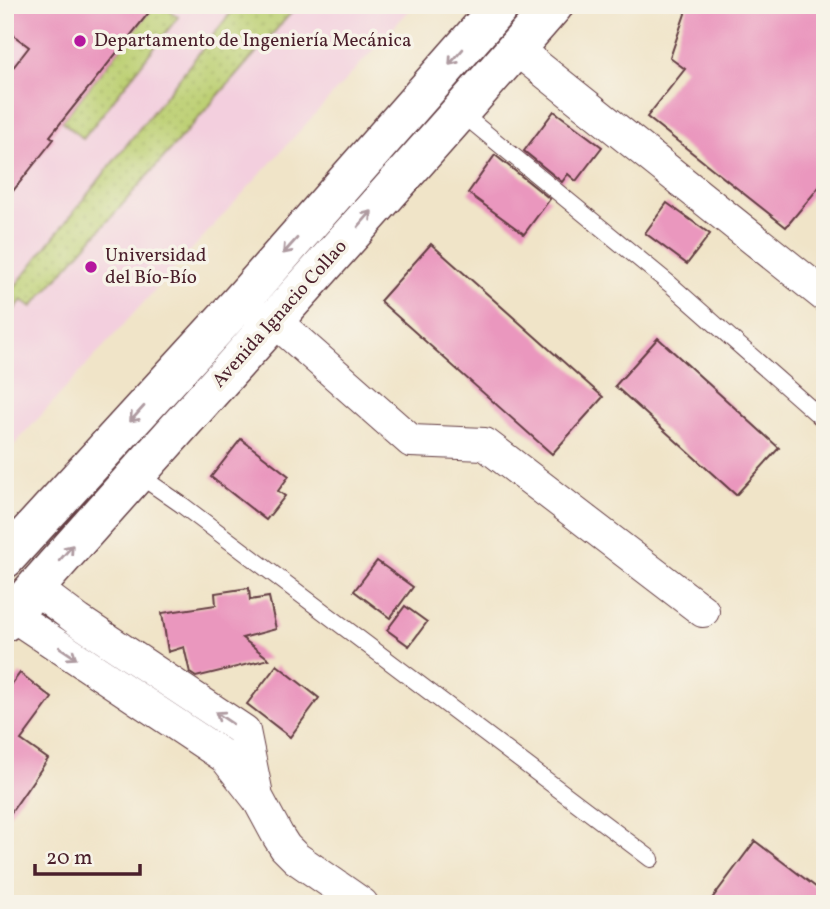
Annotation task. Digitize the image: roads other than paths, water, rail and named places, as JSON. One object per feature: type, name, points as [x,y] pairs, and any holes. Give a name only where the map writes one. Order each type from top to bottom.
[{"type":"main road","name":"Avenida Ignacio Collao","points":[[5,559],[249,291],[501,5]]},
{"type":"main road","name":"Avenida Ignacio Collao","points":[[17,609],[554,5]]},
{"type":"street","points":[[516,49],[825,296]]},
{"type":"street","points":[[275,321],[411,441],[485,444],[704,611]]},
{"type":"street","points":[[17,609],[225,757],[258,799],[285,847],[296,858],[362,904]]},
{"type":"lane","points":[[460,112],[671,285],[825,421]]},
{"type":"lane","points":[[136,473],[651,859]]},
{"type":"place","name":"Departamento de Ingeniería Mecánica","points":[[80,41]]},
{"type":"place","name":"Universidad del Bío-Bío","points":[[91,267]]}]
